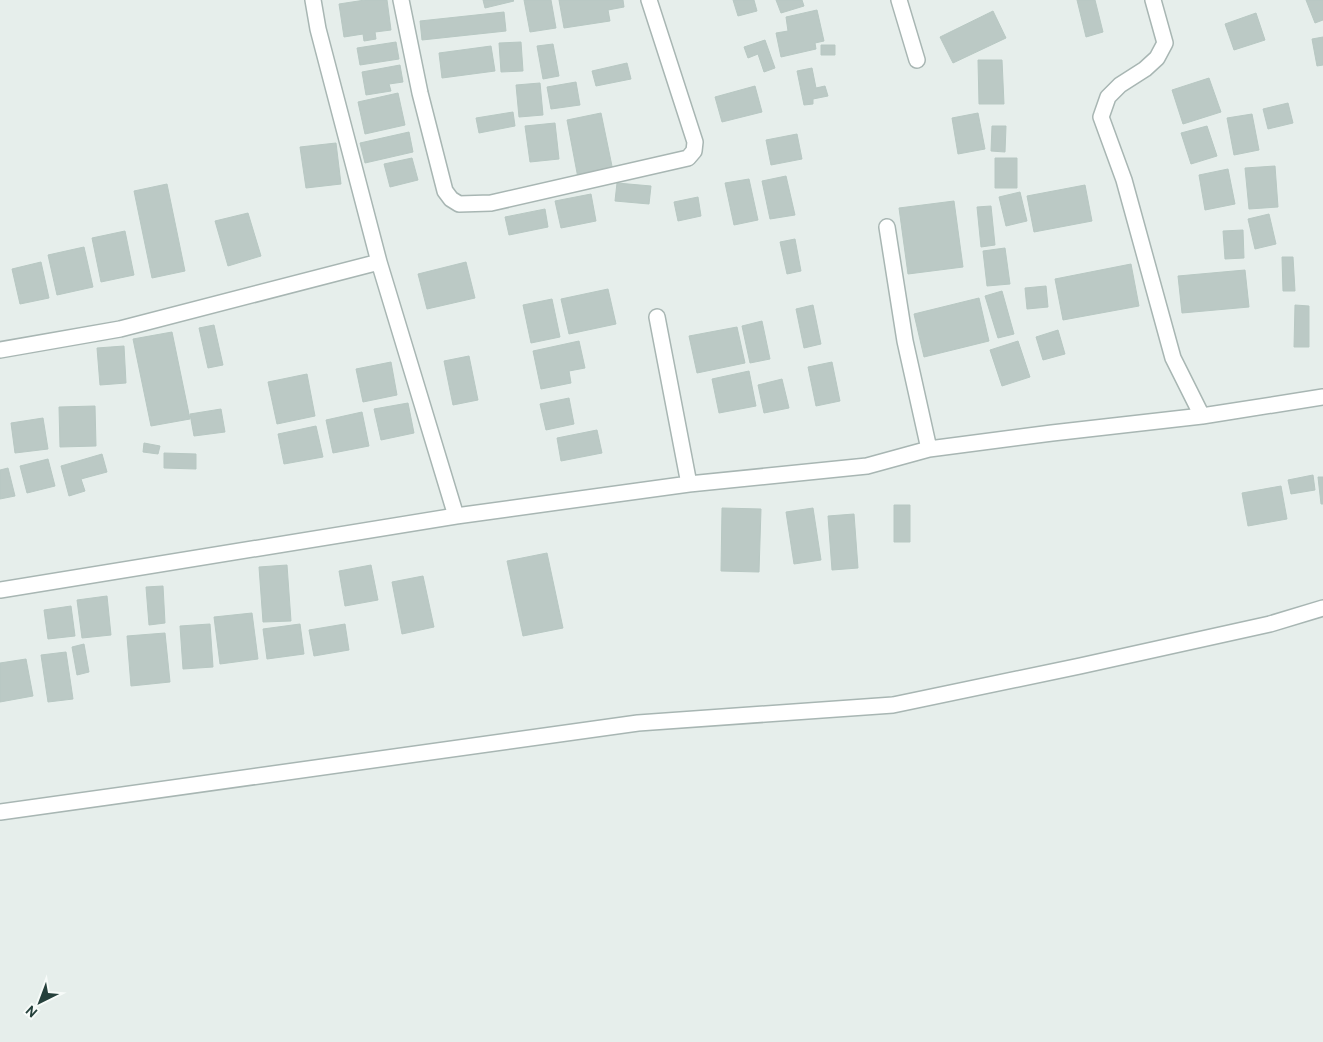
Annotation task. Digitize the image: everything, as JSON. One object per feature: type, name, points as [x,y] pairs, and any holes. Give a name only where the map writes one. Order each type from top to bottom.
[{"type":"street","points":[[313,0],[318,29],[379,262],[456,516]]},
{"type":"street","points":[[401,0],[420,93],[445,191],[451,199],[459,204],[491,203],[688,158],[694,151],[694,142],[649,0]]},
{"type":"street","points":[[899,0],[917,60]]},
{"type":"street","points":[[1153,0],[1165,43],[1157,58],[1145,69],[1120,85],[1108,97],[1101,117],[1124,180],[1173,358],[1202,416]]},
{"type":"street","points":[[887,227],[905,341],[929,450]]},
{"type":"street","points":[[0,350],[120,329],[379,262]]},
{"type":"street","points":[[657,317],[689,484]]},
{"type":"street","points":[[0,590],[456,516],[689,484],[867,466],[929,450],[1052,433],[1202,416],[1323,397]]},
{"type":"street","points":[[0,812],[638,723],[894,705],[1270,624],[1323,608]]},
{"type":"building","points":[[365,0],[387,0],[391,30],[375,32],[376,39],[364,41],[363,34],[344,37],[339,4]]},
{"type":"building","points":[[483,0],[513,0],[514,1],[485,8]]},
{"type":"building","points":[[524,0],[551,0],[556,28],[530,32]]},
{"type":"building","points":[[559,0],[623,0],[624,7],[608,10],[610,21],[564,28]]},
{"type":"building","points":[[733,0],[754,0],[757,11],[738,16]]},
{"type":"building","points":[[776,0],[802,0],[804,6],[781,13]]},
{"type":"building","points":[[1077,0],[1095,0],[1103,32],[1086,37]]},
{"type":"building","points":[[1306,0],[1323,0],[1323,20],[1315,23]]},
{"type":"building","points":[[817,10],[824,41],[815,43],[816,49],[781,57],[776,33],[788,31],[786,17]]},
{"type":"building","points":[[993,11],[1006,38],[953,63],[940,37]]},
{"type":"building","points":[[504,12],[506,31],[422,40],[420,21]]},
{"type":"building","points":[[1256,13],[1265,40],[1234,50],[1225,24]]},
{"type":"building","points":[[1323,37],[1323,65],[1317,66],[1312,39]]},
{"type":"building","points":[[765,40],[775,68],[764,72],[758,54],[748,58],[744,47]]},
{"type":"building","points":[[396,42],[399,59],[360,65],[357,48]]},
{"type":"building","points":[[521,42],[523,71],[501,72],[499,43]]},
{"type":"building","points":[[553,44],[559,76],[543,79],[537,46]]},
{"type":"building","points":[[821,45],[835,45],[835,55],[821,55]]},
{"type":"building","points":[[491,46],[495,71],[442,78],[439,53]]},
{"type":"building","points":[[978,60],[1002,60],[1004,104],[979,104]]},
{"type":"building","points":[[627,63],[631,79],[596,86],[592,71]]},
{"type":"building","points":[[400,65],[403,82],[389,84],[391,91],[366,95],[362,72]]},
{"type":"building","points":[[812,68],[816,88],[825,86],[828,96],[813,99],[813,104],[804,105],[797,71]]},
{"type":"building","points":[[1209,78],[1221,112],[1183,124],[1172,90]]},
{"type":"building","points":[[576,82],[580,105],[551,109],[547,87]]},
{"type":"building","points":[[540,83],[543,115],[519,117],[516,85]]},
{"type":"building","points":[[755,86],[762,112],[722,122],[715,97]]},
{"type":"building","points":[[398,93],[405,125],[365,134],[358,102]]},
{"type":"building","points":[[1288,103],[1293,123],[1268,129],[1263,109]]},
{"type":"building","points":[[513,112],[515,126],[479,133],[476,118]]},
{"type":"building","points":[[601,113],[613,171],[578,178],[567,120]]},
{"type":"building","points":[[978,113],[985,149],[958,154],[952,118]]},
{"type":"building","points":[[1252,114],[1259,150],[1234,155],[1227,118]]},
{"type":"building","points":[[555,123],[559,159],[530,162],[525,126]]},
{"type":"building","points":[[992,126],[1006,126],[1005,152],[991,151]]},
{"type":"building","points":[[1207,126],[1217,156],[1191,164],[1181,133]]},
{"type":"building","points":[[409,132],[413,152],[365,163],[360,143]]},
{"type":"building","points":[[797,134],[802,159],[771,165],[766,140]]},
{"type":"building","points":[[336,143],[341,184],[306,188],[300,147]]},
{"type":"building","points":[[412,158],[418,180],[390,187],[384,164]]},
{"type":"building","points":[[995,158],[1017,158],[1017,188],[995,188]]},
{"type":"building","points":[[1275,166],[1278,207],[1249,209],[1245,168]]},
{"type":"building","points":[[1228,169],[1235,204],[1205,210],[1199,175]]},
{"type":"building","points":[[786,176],[795,215],[770,219],[762,181]]},
{"type":"building","points":[[749,179],[758,220],[734,225],[725,183]]},
{"type":"building","points":[[617,183],[651,186],[649,204],[615,201]]},
{"type":"building","points":[[167,184],[185,271],[152,278],[134,191]]},
{"type":"building","points":[[1085,185],[1092,221],[1034,232],[1027,196]]},
{"type":"building","points":[[1020,192],[1027,221],[1006,226],[999,197]]},
{"type":"building","points":[[591,194],[596,221],[561,228],[555,201]]},
{"type":"building","points":[[698,197],[701,216],[678,221],[674,202]]},
{"type":"building","points":[[954,201],[963,267],[908,274],[899,208]]},
{"type":"building","points":[[991,206],[995,245],[981,247],[977,207]]},
{"type":"building","points":[[545,209],[548,227],[509,235],[505,217]]},
{"type":"building","points":[[248,213],[261,256],[228,266],[215,221]]},
{"type":"building","points":[[1269,214],[1276,244],[1255,249],[1248,219]]},
{"type":"building","points":[[1243,230],[1244,258],[1225,259],[1223,231]]},
{"type":"building","points":[[125,231],[134,275],[101,282],[92,238]]},
{"type":"building","points":[[795,239],[801,271],[787,274],[780,242]]},
{"type":"building","points":[[84,247],[93,287],[57,295],[48,255]]},
{"type":"building","points":[[1005,248],[1010,284],[987,286],[983,251]]},
{"type":"building","points":[[1282,257],[1293,257],[1295,291],[1283,291]]},
{"type":"building","points":[[41,262],[49,298],[20,304],[12,269]]},
{"type":"building","points":[[466,262],[475,298],[427,309],[418,274]]},
{"type":"building","points":[[1131,264],[1139,306],[1063,320],[1055,279]]},
{"type":"building","points":[[1245,270],[1249,307],[1182,313],[1178,276]]},
{"type":"building","points":[[1046,286],[1048,307],[1027,309],[1025,288]]},
{"type":"building","points":[[608,289],[616,324],[569,334],[561,299]]},
{"type":"building","points":[[1002,291],[1014,334],[998,338],[985,296]]},
{"type":"building","points":[[979,298],[989,341],[924,357],[914,314]]},
{"type":"building","points":[[552,299],[560,337],[531,343],[523,305]]},
{"type":"building","points":[[813,305],[821,344],[804,348],[796,309]]},
{"type":"building","points":[[1295,305],[1309,306],[1309,347],[1294,347]]},
{"type":"building","points":[[762,321],[770,359],[750,363],[742,326]]},
{"type":"building","points":[[214,325],[223,365],[208,368],[199,328]]},
{"type":"building","points":[[737,327],[745,363],[697,373],[689,336]]},
{"type":"building","points":[[1058,330],[1065,354],[1043,360],[1036,337]]},
{"type":"building","points":[[172,332],[190,419],[151,426],[133,339]]},
{"type":"building","points":[[579,341],[585,368],[569,371],[571,383],[541,389],[533,351]]},
{"type":"building","points":[[1018,341],[1030,377],[1002,386],[990,350]]},
{"type":"building","points":[[124,346],[126,383],[100,385],[97,348]]},
{"type":"building","points":[[469,356],[478,400],[453,405],[444,361]]},
{"type":"building","points":[[391,362],[397,395],[363,402],[356,369]]},
{"type":"building","points":[[832,362],[840,401],[816,406],[808,367]]},
{"type":"building","points":[[749,371],[756,406],[719,413],[712,379]]},
{"type":"building","points":[[307,374],[315,416],[277,424],[268,382]]},
{"type":"building","points":[[782,379],[789,408],[764,413],[758,385]]},
{"type":"building","points":[[569,398],[574,424],[546,430],[540,404]]},
{"type":"building","points":[[408,403],[414,433],[381,440],[374,409]]},
{"type":"building","points":[[95,406],[96,446],[60,447],[59,407]]},
{"type":"building","points":[[221,409],[225,432],[194,436],[190,414]]},
{"type":"building","points":[[362,412],[369,446],[333,453],[326,420]]},
{"type":"building","points":[[43,418],[48,449],[15,453],[11,423]]},
{"type":"building","points":[[316,426],[323,457],[284,464],[278,434]]},
{"type":"building","points":[[597,430],[602,453],[561,461],[557,438]]},
{"type":"building","points":[[144,443],[160,446],[158,454],[143,452]]},
{"type":"building","points":[[164,453],[196,454],[196,469],[164,468]]},
{"type":"building","points":[[102,454],[107,472],[81,479],[85,491],[69,496],[61,466]]},
{"type":"building","points":[[48,459],[55,486],[27,493],[20,466]]},
{"type":"building","points":[[8,468],[15,496],[0,499],[0,470]]},
{"type":"building","points":[[1313,475],[1315,490],[1291,494],[1288,480]]},
{"type":"building","points":[[1318,477],[1323,477],[1323,504],[1321,504]]},
{"type":"building","points":[[1281,486],[1287,519],[1248,526],[1242,493]]},
{"type":"building","points":[[894,505],[910,505],[910,542],[894,542]]},
{"type":"building","points":[[722,508],[761,509],[759,572],[721,571]]},
{"type":"building","points":[[813,508],[821,560],[794,564],[786,512]]},
{"type":"building","points":[[854,514],[858,568],[832,570],[828,516]]},
{"type":"building","points":[[547,553],[563,628],[523,636],[507,561]]},
{"type":"building","points":[[287,565],[291,621],[263,622],[259,567]]},
{"type":"building","points":[[371,565],[378,600],[345,606],[339,571]]},
{"type":"building","points":[[423,576],[434,627],[402,634],[392,582]]},
{"type":"building","points":[[163,586],[165,623],[149,625],[146,587]]},
{"type":"building","points":[[107,596],[111,635],[82,638],[77,600]]},
{"type":"building","points":[[71,606],[75,636],[48,639],[44,610]]},
{"type":"building","points":[[252,613],[258,659],[220,664],[214,617]]},
{"type":"building","points":[[210,624],[213,667],[183,669],[180,626]]},
{"type":"building","points":[[300,624],[304,654],[267,659],[263,629]]},
{"type":"building","points":[[345,624],[349,650],[314,656],[309,630]]},
{"type":"building","points":[[165,633],[170,682],[131,686],[127,636]]},
{"type":"building","points":[[84,644],[89,672],[77,675],[72,647]]},
{"type":"building","points":[[66,652],[73,699],[48,702],[41,655]]},
{"type":"building","points":[[26,659],[33,696],[0,702],[0,663]]}]
